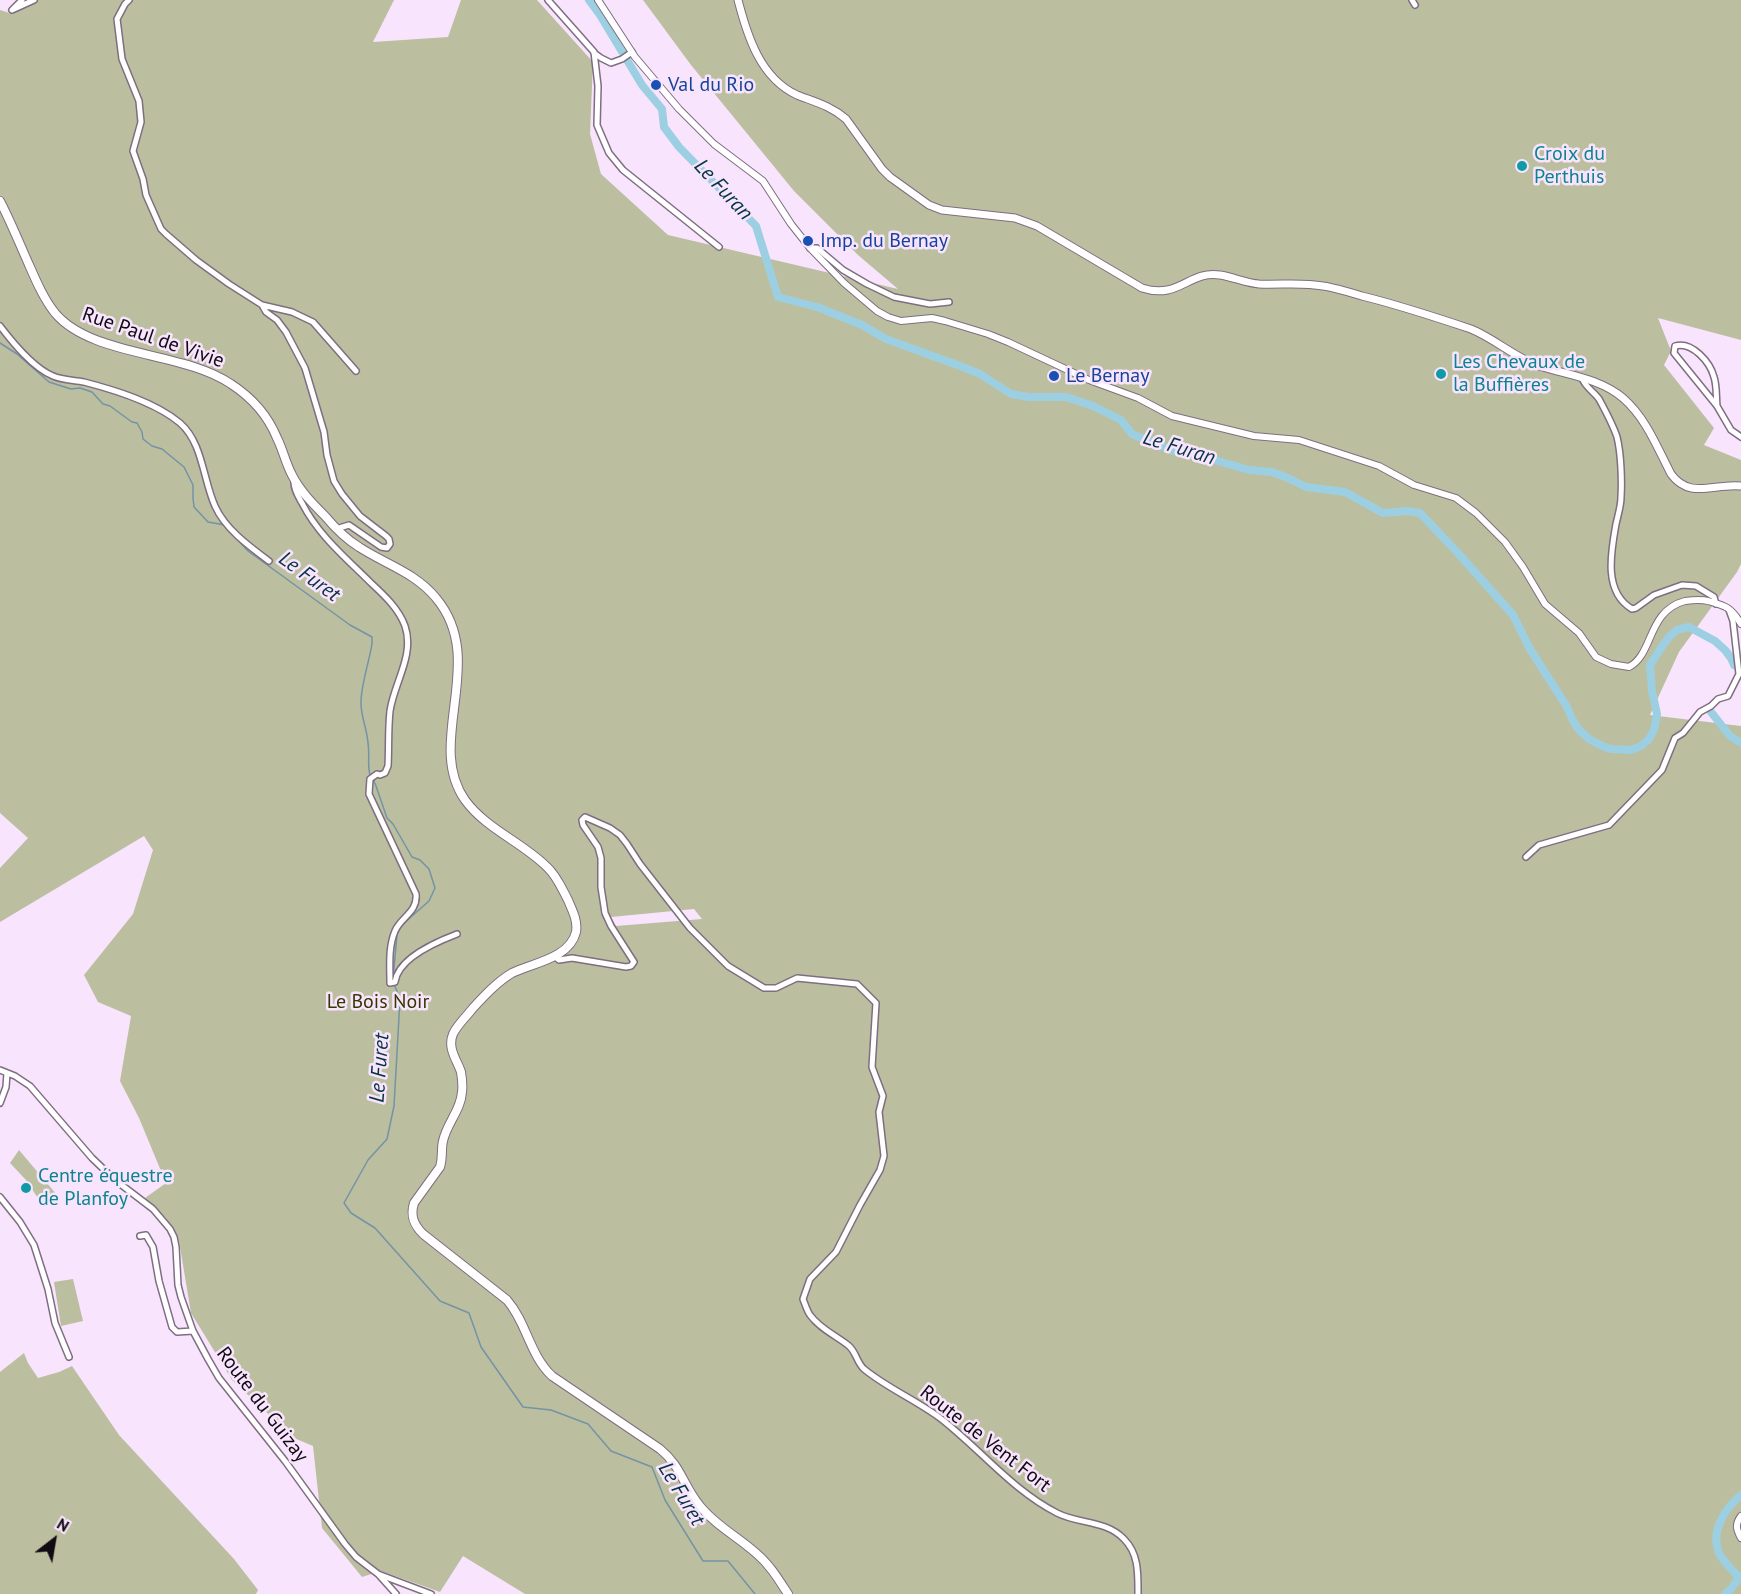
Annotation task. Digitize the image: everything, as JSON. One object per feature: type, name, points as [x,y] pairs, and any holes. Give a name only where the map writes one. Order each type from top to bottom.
[{"type":"main road","points":[[738,0],[754,50],[771,76],[797,95],[839,113],[846,119],[882,169],[929,205],[942,210],[1016,218],[1037,226],[1142,288],[1152,291],[1174,289],[1200,276],[1217,274],[1256,283],[1325,286],[1473,330],[1534,364],[1582,378],[1613,391],[1645,423],[1671,474],[1684,487],[1694,489],[1741,486]]},
{"type":"main road","name":"Rue Paul de Vivie","points":[[0,201],[41,292],[64,322],[94,339],[203,370],[232,384],[252,401],[266,418],[279,441],[294,480],[336,529],[355,545],[418,580],[435,597],[446,613],[456,638],[458,656],[451,750],[456,784],[475,812],[542,862],[556,878],[577,927],[574,938],[566,949],[554,956]]},
{"type":"main road","points":[[554,956],[512,974],[495,986],[474,1007],[453,1034],[452,1049],[461,1072],[463,1089],[443,1142],[440,1167],[414,1203],[412,1215],[415,1224],[423,1234],[507,1300],[517,1313],[531,1348],[552,1376],[670,1457],[699,1505],[766,1562],[788,1594]]},
{"type":"street","points":[[22,0],[12,10],[34,0]]},
{"type":"street","points":[[129,0],[117,19],[122,59],[139,101],[141,122],[133,151],[146,195],[159,224],[166,234],[196,260],[262,305],[292,312],[313,322],[356,371]]},
{"type":"street","points":[[548,0],[601,58],[611,63],[631,53]]},
{"type":"street","points":[[598,0],[631,53],[673,102],[714,144],[763,181],[810,248],[844,283],[888,317],[901,321],[932,318],[961,325],[1008,342],[1089,380],[1138,398],[1172,416],[1254,436],[1299,440],[1379,466],[1414,485],[1456,498],[1476,513],[1505,542],[1524,567],[1545,604],[1579,633],[1596,657],[1602,660],[1622,667],[1629,667],[1638,661],[1657,623],[1677,603],[1704,600],[1726,607],[1734,613],[1741,624]]},
{"type":"street","points":[[594,52],[598,86],[597,125],[609,153],[623,170],[719,248]]},
{"type":"street","points":[[810,248],[817,248],[843,270],[894,297],[930,304],[949,302]]},
{"type":"street","points":[[262,305],[286,332],[305,368],[324,432],[334,481],[352,507],[386,536],[390,544],[387,548],[381,547],[349,525],[336,529]]},
{"type":"street","points":[[0,326],[18,349],[52,376],[115,392],[159,408],[177,421],[186,429],[191,439],[220,514],[251,548],[269,561]]},
{"type":"street","points":[[1716,406],[1714,375],[1708,364],[1690,347],[1681,344],[1675,346],[1674,353],[1716,406],[1731,430],[1741,437]]},
{"type":"street","points":[[1582,378],[1598,399],[1617,436],[1622,500],[1616,523],[1612,556],[1611,570],[1615,591],[1632,609],[1654,595],[1682,585],[1696,586],[1714,597],[1716,604]]},
{"type":"street","points":[[294,480],[298,495],[320,532],[388,600],[401,618],[407,637],[406,658],[390,710],[388,766],[385,772],[372,778],[369,794],[417,899],[414,908],[400,923],[394,936],[389,955],[392,983],[405,963],[436,942],[457,934]]},
{"type":"street","points":[[1526,857],[1539,846],[1608,825],[1662,770],[1675,738],[1683,733],[1700,712],[1709,708],[1718,699],[1728,696],[1739,674],[1732,615],[1726,607]]},
{"type":"street","name":"Route de Vent Fort","points":[[554,956],[559,960],[572,958],[626,967],[631,966],[634,962],[605,913],[601,887],[601,858],[598,847],[583,825],[582,820],[585,818],[610,828],[620,835],[690,928],[728,966],[764,988],[776,988],[797,978],[857,984],[876,1003],[872,1067],[883,1095],[879,1112],[884,1156],[880,1170],[836,1252],[810,1279],[803,1299],[809,1314],[817,1323],[852,1348],[862,1367],[940,1418],[1027,1494],[1056,1513],[1070,1519],[1092,1522],[1122,1537],[1131,1547],[1136,1560],[1138,1594]]},
{"type":"street","name":"Route du Guizay","points":[[0,1070],[8,1072],[30,1086],[92,1158],[114,1180],[153,1209],[170,1229],[176,1247],[181,1298],[193,1331],[219,1378],[285,1461],[345,1544],[356,1557],[378,1574],[431,1594]]},
{"type":"street","points":[[0,1102],[6,1087],[8,1072]]},
{"type":"street","points":[[0,1197],[20,1222],[34,1245],[48,1289],[55,1323],[69,1358]]},
{"type":"street","points":[[140,1236],[146,1235],[153,1247],[159,1281],[172,1327],[177,1332],[193,1331]]},
{"type":"street","points":[[1741,1516],[1736,1529],[1741,1538]]},
{"type":"street","points":[[378,1574],[396,1594]]},
{"type":"green space","name":"Le Bois Noir","points":[[27,0],[394,0],[373,42],[448,37],[461,0],[537,0],[593,62],[590,134],[601,174],[668,235],[898,289],[858,255],[794,191],[691,65],[643,0],[1741,0],[1741,340],[1658,318],[1671,351],[1664,365],[1714,428],[1704,445],[1741,460],[1741,564],[1679,652],[1650,715],[1741,726],[1741,1594],[525,1594],[463,1556],[440,1592],[381,1571],[362,1577],[322,1528],[313,1446],[294,1438],[232,1380],[191,1313],[179,1241],[166,1218],[145,1198],[166,1183],[139,1118],[120,1081],[131,1016],[98,1002],[84,975],[133,914],[153,850],[144,836],[0,922],[0,868],[28,838],[0,813],[0,10],[13,14]],"holes":[[[694,909],[702,919],[616,926],[611,917]]]},
{"type":"green space","points":[[19,1150],[57,1195],[43,1206],[26,1180],[10,1163]]},
{"type":"green space","points":[[73,1279],[83,1321],[61,1326],[54,1282]]},
{"type":"green space","points":[[24,1353],[38,1378],[72,1366],[119,1435],[234,1559],[258,1590],[256,1594],[0,1594],[0,1372]]},
{"type":"waterway","name":"Le Furan","points":[[589,0],[642,85],[662,109],[664,127],[679,147],[756,226],[778,297],[817,307],[862,325],[886,339],[980,374],[1011,394],[1029,397],[1066,397],[1093,406],[1121,420],[1132,434],[1174,451],[1249,470],[1272,472],[1306,487],[1345,492],[1383,513],[1407,511],[1420,513],[1513,615],[1530,649],[1579,730],[1602,746],[1631,750],[1641,746],[1649,739],[1654,730],[1657,714],[1650,665],[1663,645],[1677,630],[1689,627],[1715,641],[1725,650],[1734,665]]},
{"type":"waterway","name":"Le Furet","points":[[0,343],[17,354],[49,382],[71,389],[80,388],[92,392],[103,404],[137,423],[143,439],[152,446],[162,449],[184,467],[193,485],[194,507],[208,522],[225,525]]},
{"type":"waterway","name":"Le Furet","points":[[236,538],[248,551],[350,625],[372,637],[361,700],[369,747],[370,775]]},
{"type":"waterway","name":"Le Furan","points":[[1711,712],[1730,736],[1741,743]]},
{"type":"waterway","name":"Le Furet","points":[[373,779],[387,818],[393,824],[412,857],[420,860],[429,869],[435,888],[429,901],[403,924]]},
{"type":"waterway","name":"Le Furet","points":[[393,979],[397,935],[400,928]]},
{"type":"waterway","name":"Le Furet","points":[[394,984],[400,999],[394,1106],[387,1139],[368,1160],[344,1203],[351,1213],[375,1228],[440,1301],[469,1313],[481,1347],[523,1407],[551,1410],[588,1424],[611,1451],[652,1467],[665,1500],[703,1561],[728,1561],[755,1594]]},
{"type":"waterway","name":"Le Furan","points":[[1725,1594],[1738,1579],[1719,1553],[1716,1537],[1725,1514],[1741,1495]]},
{"type":"place","name":"Val du Rio","points":[[656,85]]},
{"type":"place","name":"Croix du Perthuis","points":[[1522,166]]},
{"type":"place","name":"Imp. du Bernay","points":[[808,241]]},
{"type":"place","name":"Les Chevaux de la Buffières","points":[[1441,374]]},
{"type":"place","name":"Le Bernay","points":[[1054,376]]},
{"type":"place","name":"Centre équestre de Planfoy","points":[[26,1188]]}]
